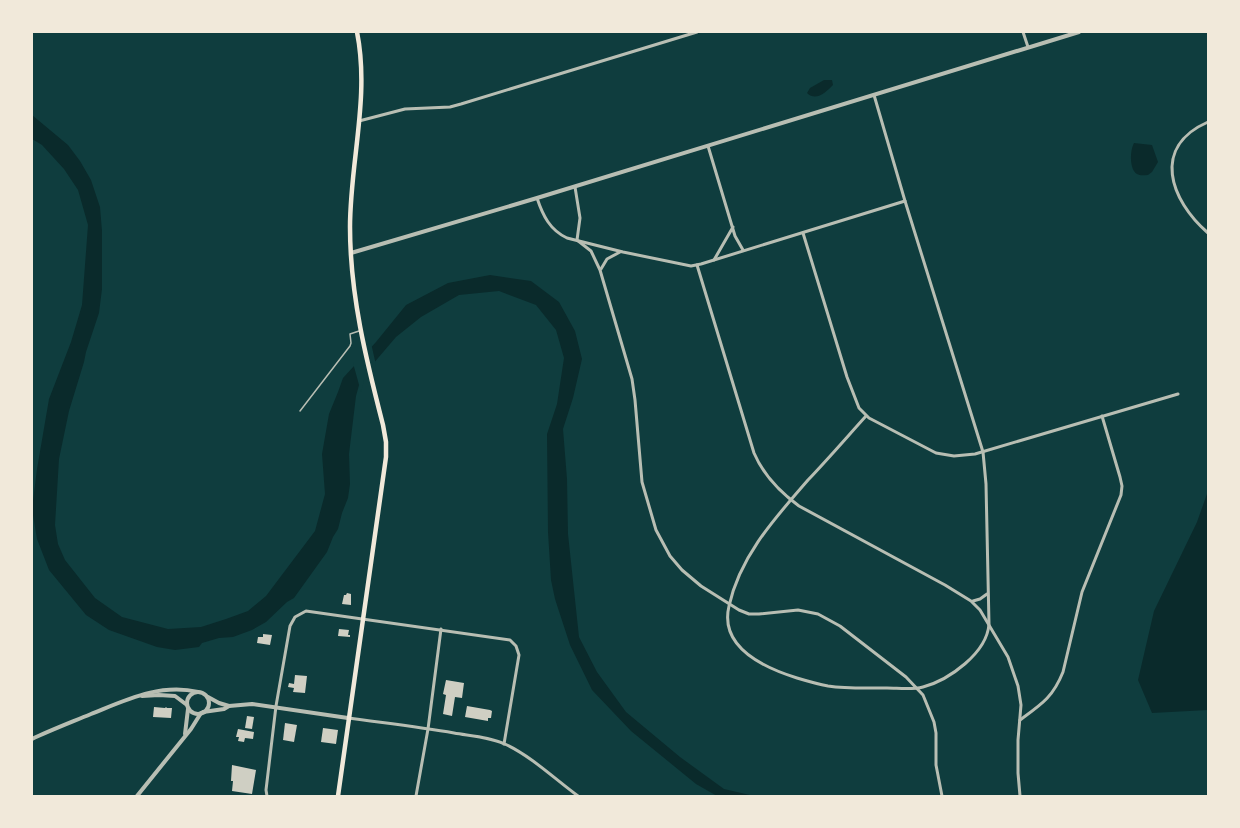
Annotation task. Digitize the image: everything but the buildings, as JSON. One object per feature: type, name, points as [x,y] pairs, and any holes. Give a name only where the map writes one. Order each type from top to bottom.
[{"type":"main road","points":[[338,796],[386,457],[386,442],[360,331],[351,253],[351,195],[359,121],[361,68],[357,32]]},
{"type":"street","points":[[359,121],[405,110],[450,107],[697,32]]},
{"type":"street","points":[[1023,32],[1028,47]]},
{"type":"street","points":[[351,253],[1079,32]]},
{"type":"street","points":[[866,416],[767,528],[753,549],[729,604],[729,625],[737,645],[752,658],[776,670],[829,686],[918,688],[929,685],[963,666],[984,641],[987,633],[989,624],[986,484],[983,452],[874,95]]},
{"type":"street","points":[[1209,122],[1195,128],[1182,140],[1176,149],[1172,167],[1173,178],[1182,202],[1209,233]]},
{"type":"street","points":[[708,146],[737,240],[743,250]]},
{"type":"street","points":[[575,186],[580,218],[577,240]]},
{"type":"street","points":[[537,198],[550,226],[563,236],[623,252],[686,265],[697,265],[905,201]]},
{"type":"street","points":[[714,260],[733,228]]},
{"type":"street","points":[[803,232],[856,403],[866,416],[936,453],[960,456],[983,452],[1178,394]]},
{"type":"street","points":[[577,240],[593,254],[600,270],[632,379],[642,482],[656,530],[670,556],[701,586],[739,610],[754,614],[798,610],[819,614],[840,626],[906,676],[925,699],[935,727],[936,765],[942,796]]},
{"type":"street","points":[[600,270],[608,259],[623,252]]},
{"type":"street","points":[[697,265],[754,453],[771,479],[791,500],[809,512],[971,601],[989,624],[1008,657],[1020,693],[1018,740],[1020,796]]},
{"type":"street","points":[[1020,720],[1052,694],[1060,680],[1082,592],[1121,495],[1120,477],[1102,416]]},
{"type":"street","points":[[971,601],[980,600],[987,594]]},
{"type":"street","points":[[267,796],[276,706],[290,626],[295,617],[306,611],[505,638],[514,642],[518,650],[516,679],[504,744]]},
{"type":"street","points":[[416,796],[428,729],[441,629]]},
{"type":"street","points":[[32,739],[148,692],[190,690],[202,692],[219,703],[230,706],[252,704],[276,706],[428,729],[504,744],[525,756],[579,796]]},
{"type":"street","points":[[184,736],[189,696],[198,692]]},
{"type":"street","points":[[138,696],[175,696],[195,713],[230,706]]},
{"type":"street","points":[[137,796],[208,706],[208,697]]},
{"type":"lane","points":[[300,411],[350,346],[350,334],[360,331]]},
{"type":"water","points":[[824,80],[832,80],[833,85],[824,93],[814,97],[807,93],[810,88]]},
{"type":"water","points":[[32,115],[68,145],[80,161],[91,180],[100,207],[102,289],[99,313],[69,411],[59,459],[55,525],[58,544],[65,560],[95,598],[122,617],[168,629],[201,627],[248,611],[266,596],[315,531],[325,494],[322,454],[329,414],[343,378],[406,305],[448,283],[490,275],[531,281],[559,302],[575,331],[582,359],[563,429],[568,534],[579,637],[597,672],[626,712],[680,757],[724,789],[754,796],[717,796],[696,784],[631,731],[592,690],[570,645],[551,580],[547,434],[557,404],[564,358],[556,330],[536,305],[499,291],[459,295],[421,317],[396,337],[361,378],[356,396],[349,454],[348,498],[338,529],[327,552],[294,598],[266,622],[233,637],[202,643],[199,647],[175,650],[157,647],[109,630],[86,615],[49,570],[37,539],[32,509],[49,399],[71,342],[82,305],[88,225],[78,190],[64,169],[42,145],[32,139]]},
{"type":"water","points":[[1134,143],[1152,145],[1158,162],[1148,175],[1138,175],[1134,172],[1131,155]]},
{"type":"water","points":[[1208,491],[1208,710],[1152,713],[1138,680],[1154,611],[1197,522]]},
{"type":"pier","points":[[371,343],[376,365],[364,380],[361,392],[353,363]]}]
